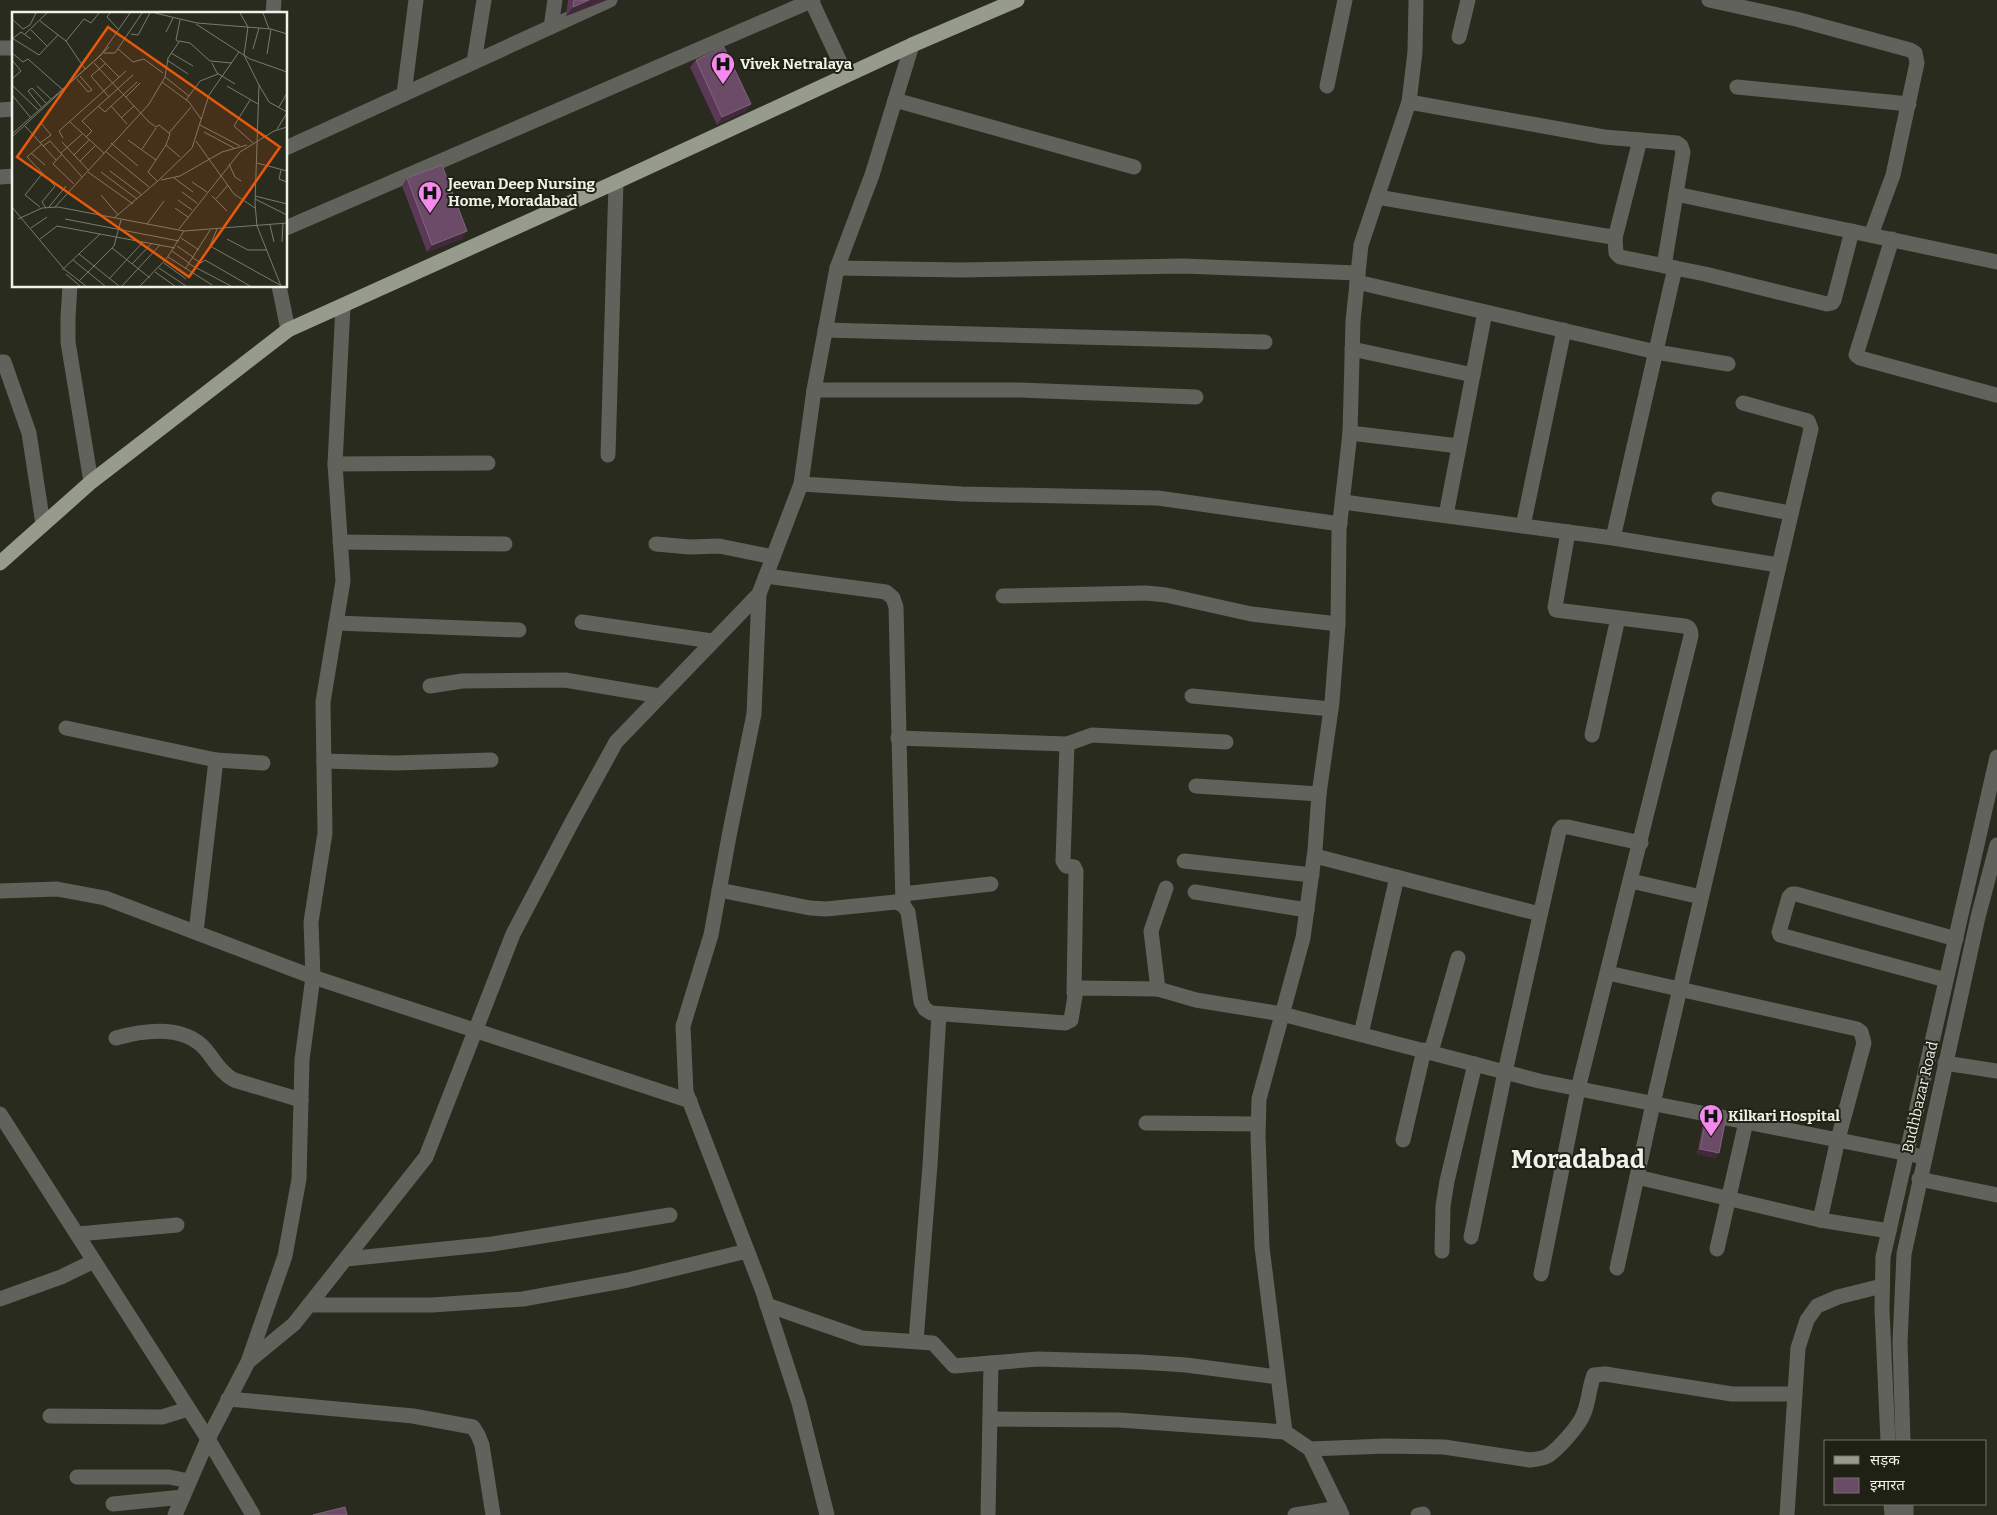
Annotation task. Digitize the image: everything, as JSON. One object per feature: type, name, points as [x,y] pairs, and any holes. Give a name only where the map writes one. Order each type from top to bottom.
[{"type":"main road","points":[[0,563],[91,482],[288,330],[616,182],[912,45],[1017,0]]},
{"type":"street","points":[[404,94],[416,0]]},
{"type":"street","points":[[474,62],[484,0]]},
{"type":"street","points":[[551,27],[555,0]]},
{"type":"street","points":[[288,147],[610,0]]},
{"type":"street","points":[[288,227],[812,0],[846,76]]},
{"type":"street","points":[[1327,86],[1345,0]]},
{"type":"street","points":[[1285,1432],[1262,1247],[1258,1124],[1259,1099],[1303,938],[1312,875],[1331,709],[1338,624],[1340,524],[1350,433],[1352,349],[1361,245],[1409,102],[1415,52],[1416,0]]},
{"type":"street","points":[[1458,38],[1468,0]]},
{"type":"street","points":[[1709,0],[1796,19],[1910,50],[1915,53],[1917,58],[1909,104],[1893,175],[1871,235]]},
{"type":"street","points":[[248,1362],[294,1324],[426,1157],[513,934],[616,742],[758,594],[801,484],[814,390],[837,268],[872,175],[912,45]]},
{"type":"street","points":[[1737,86],[1909,104]]},
{"type":"street","points":[[895,100],[1134,167]]},
{"type":"street","points":[[1409,102],[1594,135],[1677,143],[1681,146],[1683,152],[1676,194],[1670,267],[1656,352],[1613,538]]},
{"type":"street","points":[[1640,140],[1615,238],[1616,253],[1620,257],[1832,303],[1852,231]]},
{"type":"street","points":[[608,455],[616,182]]},
{"type":"street","points":[[1676,194],[1997,262]]},
{"type":"street","points":[[1377,197],[1615,238]]},
{"type":"street","points":[[1892,239],[1856,355],[1860,358],[1996,395]]},
{"type":"street","points":[[837,268],[961,270],[1183,266],[1358,277],[1485,312],[1656,352],[1728,364]]},
{"type":"street","points":[[70,288],[69,349],[91,482]]},
{"type":"street","points":[[279,288],[288,330]]},
{"type":"street","points":[[175,1515],[208,1438],[248,1362],[286,1256],[299,1179],[302,1060],[314,977],[311,922],[325,833],[323,702],[343,581],[335,464],[343,306]]},
{"type":"street","points":[[1446,515],[1485,312]]},
{"type":"street","points":[[825,330],[1265,342]]},
{"type":"street","points":[[1523,526],[1564,330]]},
{"type":"street","points":[[1352,349],[1473,375]]},
{"type":"street","points":[[0,362],[4,362],[29,433],[43,524]]},
{"type":"street","points":[[814,390],[1020,390],[1196,396]]},
{"type":"street","points":[[1617,1268],[1653,1104],[1810,425],[1808,421],[1743,403]]},
{"type":"street","points":[[1350,433],[1459,446]]},
{"type":"street","points":[[335,464],[488,463]]},
{"type":"street","points":[[801,484],[962,494],[1158,498],[1340,524]]},
{"type":"street","points":[[1719,499],[1790,513]]},
{"type":"street","points":[[1343,502],[1613,538],[1778,565]]},
{"type":"street","points":[[1541,1274],[1578,1089],[1631,881],[1691,631],[1688,627],[1684,626],[1556,610],[1555,606],[1568,532]]},
{"type":"street","points":[[340,542],[505,544]]},
{"type":"street","points":[[656,544],[690,547],[719,546],[773,557]]},
{"type":"street","points":[[766,576],[886,592],[894,598],[896,607],[903,899],[908,912],[921,1002],[925,1009],[931,1013],[1065,1023],[1071,1020],[1074,993],[1076,870],[1074,867],[1066,866],[1063,861],[1067,744]]},
{"type":"street","points":[[1003,596],[1146,593],[1166,595],[1251,614],[1338,624]]},
{"type":"street","points":[[758,594],[754,714],[711,935],[683,1026],[686,1092],[767,1305],[798,1403],[827,1515]]},
{"type":"street","points":[[1592,735],[1618,618]]},
{"type":"street","points":[[582,622],[712,642]]},
{"type":"street","points":[[336,623],[518,630]]},
{"type":"street","points":[[430,686],[462,681],[565,680],[660,696]]},
{"type":"street","points":[[1192,696],[1331,709]]},
{"type":"street","points":[[66,728],[216,760],[263,764]]},
{"type":"street","points":[[898,738],[1067,744],[1092,735],[1226,742]]},
{"type":"street","name":"Budhbazar Road","points":[[1888,1440],[1882,1286],[1886,1248],[1946,980],[1995,774],[1997,757]]},
{"type":"street","points":[[196,932],[216,760]]},
{"type":"street","points":[[324,761],[395,764],[491,760]]},
{"type":"street","points":[[1196,786],[1320,794]]},
{"type":"street","points":[[1471,1237],[1505,1072],[1559,831],[1562,827],[1568,827],[1640,842]]},
{"type":"street","name":"Budhbazar Road","points":[[1903,1440],[1900,1342],[1905,1250],[1919,1179],[1978,917],[1997,845]]},
{"type":"street","points":[[1314,856],[1540,914]]},
{"type":"street","points":[[1184,861],[1312,875]]},
{"type":"street","points":[[1361,1034],[1397,877]]},
{"type":"street","points":[[1631,881],[1701,897]]},
{"type":"street","points":[[719,890],[810,908],[826,909],[896,902],[903,899],[992,884]]},
{"type":"street","points":[[1158,989],[1151,931],[1166,888]]},
{"type":"street","points":[[0,891],[57,889],[106,898],[314,977],[690,1101]]},
{"type":"street","points":[[1195,892],[1307,910]]},
{"type":"street","points":[[1946,980],[1780,935],[1779,932],[1789,897],[1792,894],[1796,894],[1956,939]]},
{"type":"street","points":[[1404,1140],[1427,1051],[1458,958]]},
{"type":"street","points":[[1608,973],[1856,1029],[1861,1032],[1864,1043],[1838,1139],[1820,1220]]},
{"type":"street","points":[[1074,993],[1080,988],[1158,989],[1196,1000],[1282,1014],[1539,1081],[1924,1157]]},
{"type":"street","points":[[916,1341],[930,1165],[939,1014]]},
{"type":"street","points":[[116,1038],[133,1033],[151,1031],[184,1033],[199,1042],[224,1075],[234,1080],[301,1100]]},
{"type":"street","points":[[1442,1251],[1443,1206],[1446,1182],[1475,1064]]},
{"type":"street","points":[[1926,1071],[1944,1068],[1997,1071]]},
{"type":"street","points":[[0,1114],[208,1438],[253,1515]]},
{"type":"street","points":[[1717,1249],[1746,1122]]},
{"type":"street","points":[[1146,1123],[1258,1124]]},
{"type":"street","points":[[1637,1177],[1729,1197],[1820,1220],[1889,1231]]},
{"type":"street","points":[[1919,1179],[1997,1195]]},
{"type":"street","points":[[346,1259],[493,1244],[670,1215]]},
{"type":"street","points":[[78,1234],[177,1225]]},
{"type":"street","points":[[1886,1248],[1905,1250]]},
{"type":"street","points":[[309,1305],[432,1305],[523,1299],[628,1280],[747,1250]]},
{"type":"street","points":[[0,1299],[62,1277],[94,1261]]},
{"type":"street","points":[[1787,1515],[1798,1348],[1807,1320],[1817,1306],[1838,1297],[1882,1286]]},
{"type":"street","points":[[767,1305],[862,1338],[933,1343],[954,1366],[1038,1359],[1168,1364],[1278,1377]]},
{"type":"street","points":[[988,1515],[992,1363]]},
{"type":"street","points":[[1310,1449],[1386,1446],[1444,1447],[1530,1460],[1540,1459],[1548,1456],[1572,1432],[1584,1415],[1590,1384],[1594,1375],[1605,1374],[1732,1394],[1795,1394]]},
{"type":"street","points":[[228,1399],[413,1416],[473,1427],[482,1445],[493,1515]]},
{"type":"street","points":[[50,1416],[162,1417],[188,1408]]},
{"type":"street","points":[[990,1419],[1119,1420],[1285,1432],[1310,1449],[1341,1512],[1295,1515]]},
{"type":"street","points":[[77,1477],[170,1477],[190,1481]]},
{"type":"street","points":[[113,1504],[183,1497]]},
{"type":"building","points":[[574,0],[589,0],[573,7]]},
{"type":"building","points":[[724,47],[751,104],[722,117],[696,60]]},
{"type":"building","points":[[442,165],[467,231],[432,245],[407,178]]},
{"type":"building","points":[[1707,1114],[1726,1118],[1719,1153],[1700,1149]]},
{"type":"building","points":[[345,1507],[347,1515],[313,1515]]},
{"type":"place","name":"Vivek Netralaya","points":[[723,85]]},
{"type":"place","name":"Jeevan Deep Nursing Home, Moradabad","points":[[430,214]]},
{"type":"place","name":"Kilkari Hospital","points":[[1711,1137]]},
{"type":"district","name":"Moradabad","points":[[1578,1160]]}]
